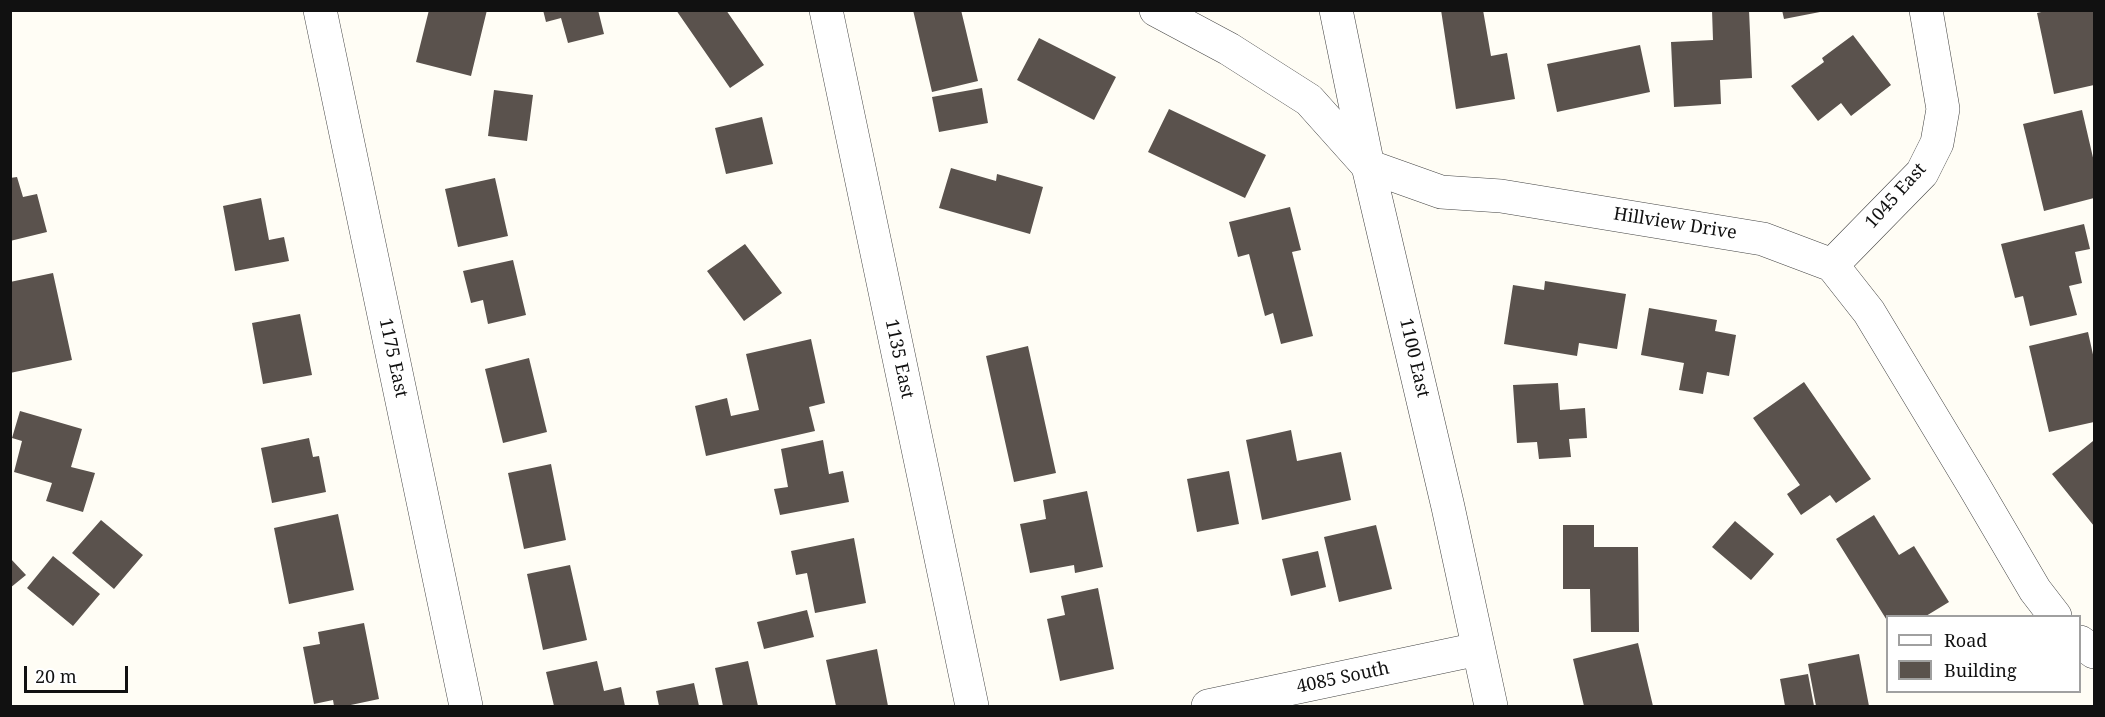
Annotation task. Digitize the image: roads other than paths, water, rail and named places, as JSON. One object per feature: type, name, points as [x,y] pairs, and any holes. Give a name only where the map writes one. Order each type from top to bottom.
[{"type":"street","name":"1175 East","points":[[320,10],[466,706]]},
{"type":"street","name":"1135 East","points":[[826,10],[972,706]]},
{"type":"street","name":"Hillview Drive","points":[[1156,10],[1229,49],[1309,100],[1368,166],[1441,192],[1501,196],[1763,239],[1832,265]]},
{"type":"street","name":"1100 East","points":[[1336,10],[1368,166],[1446,495],[1491,706]]},
{"type":"street","name":"1045 East","points":[[1832,265],[1922,172],[1937,143],[1943,109],[1926,10]]},
{"type":"street","points":[[1832,265],[1869,312],[2035,590],[2054,615]]},
{"type":"street","points":[[2081,643],[2094,652]]},
{"type":"street","name":"4085 South","points":[[1208,706],[1478,649]]}]
